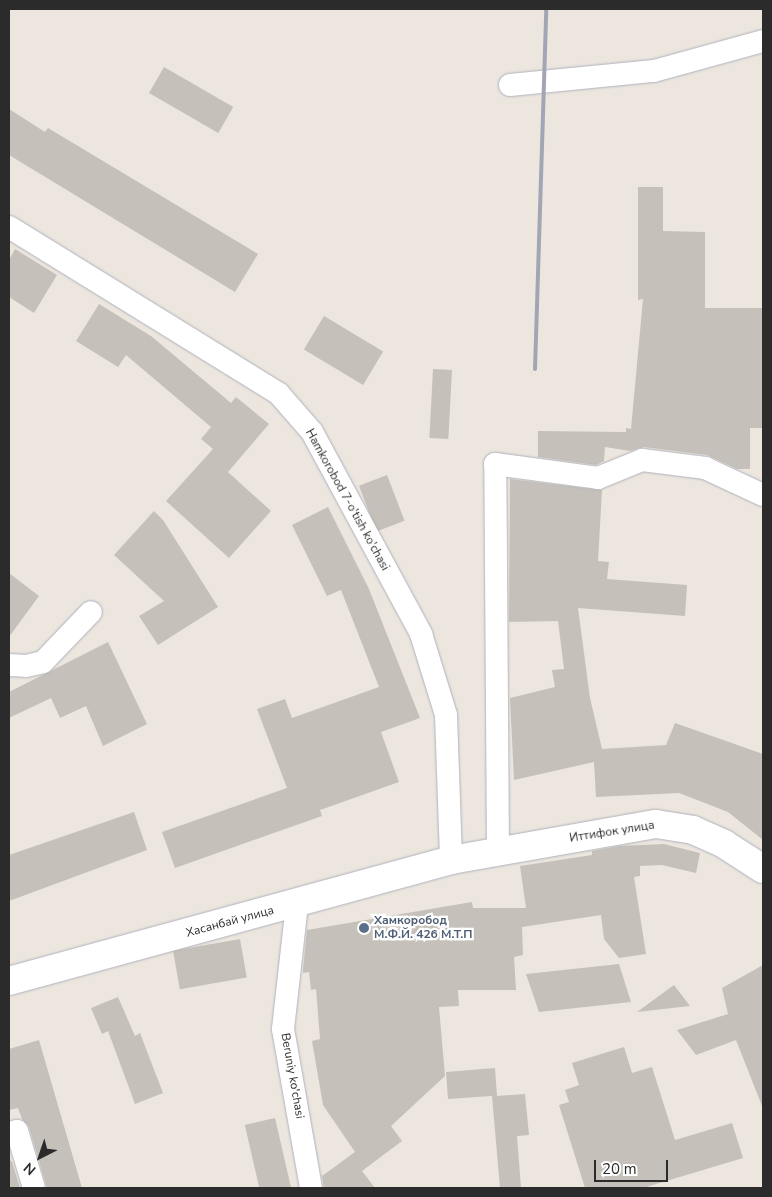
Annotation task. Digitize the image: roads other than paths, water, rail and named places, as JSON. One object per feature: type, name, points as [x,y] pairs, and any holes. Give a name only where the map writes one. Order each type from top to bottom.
[{"type":"street","points":[[510,85],[543,85],[654,71],[763,41]]},
{"type":"street","name":"Hamkorobod 7-o'tish ko'chasi","points":[[9,227],[279,394],[312,432],[421,634],[446,715],[452,860]]},
{"type":"street","points":[[498,851],[495,464],[598,478],[642,460],[651,461],[705,468],[763,495]]},
{"type":"street","points":[[9,665],[26,666],[42,662],[92,612]]},
{"type":"street","name":"Иттифок улица","points":[[452,860],[656,824],[693,830],[724,844],[763,869]]},
{"type":"street","name":"Хасанбай улица","points":[[9,981],[297,904],[452,860]]},
{"type":"street","name":"Beruniy ko'chasi","points":[[297,904],[283,1028],[311,1188]]},
{"type":"street","points":[[9,1133],[17,1131],[34,1188]]},
{"type":"railway","points":[[535,369],[546,9]]},
{"type":"place","name":"Хамкоробод М.Ф.Й. 426 М.Т.П","points":[[364,928]]}]
